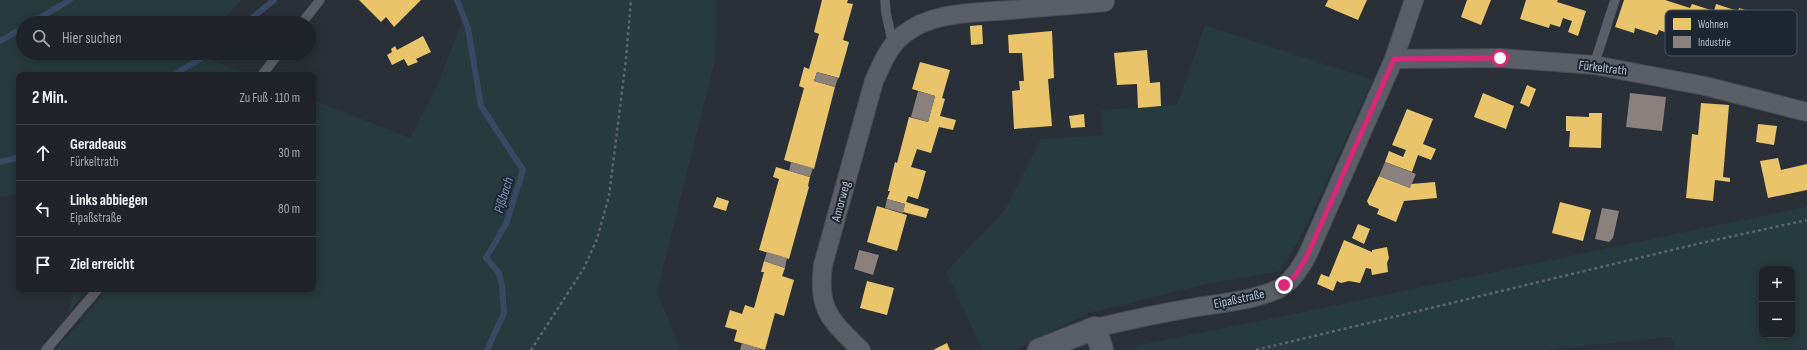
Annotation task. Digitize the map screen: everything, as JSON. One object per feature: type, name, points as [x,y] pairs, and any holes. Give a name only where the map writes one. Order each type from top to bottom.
[{"type":"street","name":"Eipaßstraße","points":[[1095,328],[1145,316],[1270,292],[1284,285],[1296,275],[1307,256],[1394,59],[1414,0]]},
{"type":"street","name":"Amorweg","points":[[861,350],[835,323],[826,310],[822,298],[821,283],[823,265],[874,81],[893,45],[903,35],[917,26],[934,19],[959,14],[1058,3],[1105,2]]},
{"type":"street","name":"Fürkeltrath","points":[[1394,59],[1500,58],[1594,65],[1705,86],[1807,112]]},
{"type":"street","points":[[1039,350],[1095,328],[1102,350]]},
{"type":"lane","points":[[307,16],[320,0]]},
{"type":"lane","points":[[885,0],[886,13],[893,45]]},
{"type":"lane","points":[[1594,65],[1615,0]]},
{"type":"lane","points":[[264,72],[274,60]]},
{"type":"lane","points":[[46,350],[95,292]]},
{"type":"path","points":[[531,350],[584,268],[597,239],[609,196],[626,59],[631,0]]},
{"type":"path","points":[[1256,350],[1587,270],[1807,220]]},
{"type":"green space","points":[[0,0],[241,0],[226,16],[16,16],[16,60],[211,60],[241,72],[16,72],[16,195],[0,197]]},
{"type":"green space","points":[[460,0],[716,0],[715,60],[657,292],[681,350],[54,350],[88,314],[105,292],[316,292],[316,101],[410,138],[438,83],[464,17]]},
{"type":"green space","points":[[1205,25],[1373,80],[1304,231],[1281,271],[1202,285],[1088,313],[1015,350],[982,350],[946,272],[1005,210],[1041,139],[1103,135],[1101,110],[1177,105]]},
{"type":"green space","points":[[1807,207],[1807,350],[1675,350],[1671,337],[1548,350],[1136,350],[1136,346]]},
{"type":"green space","points":[[72,292],[86,292],[69,313]]},
{"type":"building: Wohnen","points":[[359,0],[421,0],[394,27],[386,17],[381,22]]},
{"type":"building: Wohnen","points":[[822,0],[848,0],[847,3],[853,4],[843,40],[849,42],[839,78],[817,72],[814,81],[835,87],[814,169],[784,160],[804,88],[799,86],[804,67],[809,69],[819,34],[814,32]]},
{"type":"building: Wohnen","points":[[1328,0],[1367,0],[1358,20],[1325,6]]},
{"type":"building: Wohnen","points":[[1467,0],[1491,0],[1481,25],[1461,17]]},
{"type":"building: Wohnen","points":[[1526,0],[1558,0],[1557,2],[1586,11],[1578,36],[1568,32],[1572,21],[1563,18],[1560,27],[1550,24],[1549,28],[1520,19]]},
{"type":"building: Wohnen","points":[[1624,0],[1665,0],[1690,8],[1692,4],[1711,10],[1665,10],[1665,32],[1659,30],[1657,35],[1635,28],[1634,33],[1615,27]]},
{"type":"building: Wohnen","points":[[1716,4],[1735,10],[1714,10]]},
{"type":"building: Wohnen","points":[[982,25],[983,44],[971,45],[970,26]]},
{"type":"building: Wohnen","points":[[1052,31],[1054,78],[1048,79],[1052,126],[1014,129],[1012,91],[1020,90],[1019,81],[1024,81],[1022,53],[1009,53],[1008,35]]},
{"type":"building: Wohnen","points":[[423,36],[431,52],[416,59],[418,62],[408,66],[404,59],[392,65],[387,55],[392,52],[391,49],[395,46],[397,50]]},
{"type":"building: Wohnen","points":[[1147,50],[1150,83],[1160,82],[1161,106],[1138,108],[1137,84],[1117,85],[1114,53]]},
{"type":"building: Wohnen","points":[[920,62],[950,70],[942,98],[945,99],[940,116],[956,120],[953,130],[939,127],[931,153],[917,149],[911,167],[926,171],[918,199],[908,196],[906,202],[929,209],[926,218],[903,212],[905,204],[887,199],[890,191],[888,191],[895,162],[897,163],[909,117],[928,122],[935,96],[912,89]]},
{"type":"building: Wohnen","points":[[1527,85],[1536,89],[1529,107],[1520,103]]},
{"type":"building: Wohnen","points":[[1483,93],[1514,106],[1506,129],[1474,117]]},
{"type":"building: Wohnen","points":[[1701,103],[1729,105],[1723,177],[1730,178],[1730,182],[1715,180],[1713,201],[1686,198],[1692,134],[1698,135]]},
{"type":"building: Wohnen","points":[[1407,109],[1433,119],[1423,144],[1436,149],[1431,160],[1418,155],[1412,172],[1385,162],[1389,151],[1403,157],[1406,150],[1392,145]]},
{"type":"building: Wohnen","points":[[1589,113],[1602,113],[1601,148],[1569,147],[1570,131],[1566,131],[1566,116],[1589,117]]},
{"type":"building: Wohnen","points":[[1084,114],[1085,127],[1071,128],[1069,116]]},
{"type":"building: Wohnen","points":[[1758,124],[1777,126],[1774,145],[1756,142]]},
{"type":"building: Wohnen","points":[[1778,158],[1781,170],[1807,164],[1807,190],[1768,198],[1760,161]]},
{"type":"building: Wohnen","points":[[776,167],[810,177],[809,187],[789,259],[759,250],[779,179],[773,177]]},
{"type":"building: Wohnen","points":[[1379,176],[1410,188],[1411,184],[1435,182],[1437,198],[1404,201],[1396,222],[1377,214],[1379,209],[1369,205],[1367,201]]},
{"type":"building: Wohnen","points":[[717,197],[729,201],[726,211],[713,207]]},
{"type":"building: Wohnen","points":[[1560,202],[1591,210],[1583,241],[1552,233]]},
{"type":"building: Wohnen","points":[[877,206],[907,215],[897,251],[867,242]]},
{"type":"building: Wohnen","points":[[1358,224],[1370,229],[1364,244],[1352,238]]},
{"type":"building: Wohnen","points":[[1344,240],[1372,252],[1372,250],[1387,247],[1389,258],[1387,263],[1388,272],[1372,275],[1371,269],[1366,268],[1360,283],[1349,281],[1341,283],[1337,281],[1333,291],[1317,284],[1321,274],[1329,277]]},
{"type":"building: Wohnen","points":[[764,261],[785,268],[782,276],[794,280],[784,316],[775,313],[765,350],[734,341],[737,330],[725,327],[730,310],[742,314],[745,305],[754,308],[764,272],[761,272]]},
{"type":"building: Wohnen","points":[[867,281],[894,288],[887,315],[860,308]]},
{"type":"building: Wohnen","points":[[947,343],[950,350],[933,350]]},
{"type":"building: Industrie","points":[[817,72],[838,78],[835,87],[814,81]]},
{"type":"building: Industrie","points":[[918,91],[935,96],[928,122],[911,117]]},
{"type":"building: Industrie","points":[[1630,93],[1666,97],[1662,131],[1626,127]]},
{"type":"building: Industrie","points":[[791,162],[813,168],[810,177],[789,171]]},
{"type":"building: Industrie","points":[[1385,162],[1416,174],[1410,188],[1379,176]]},
{"type":"building: Industrie","points":[[887,199],[905,204],[903,213],[885,208]]},
{"type":"building: Industrie","points":[[1602,208],[1619,211],[1613,238],[1609,242],[1595,239]]},
{"type":"building: Industrie","points":[[859,250],[879,255],[873,275],[854,269]]},
{"type":"building: Industrie","points":[[767,252],[787,258],[785,268],[764,261]]},
{"type":"building: Industrie","points":[[742,343],[763,350],[740,350]]},
{"type":"waterway","points":[[43,16],[70,0]]},
{"type":"waterway","points":[[255,16],[274,0]]},
{"type":"waterway","name":"Pißbach","points":[[457,0],[468,28],[481,106],[523,170],[506,224],[486,258],[499,273],[502,286],[504,313],[487,350]]},
{"type":"waterway","points":[[0,41],[16,32]]},
{"type":"waterway","points":[[178,72],[198,60]]},
{"type":"waterway","points":[[0,162],[16,158]]},
{"type":"route","points":[[1284,285],[1296,275],[1307,256],[1394,59],[1500,58]]}]
